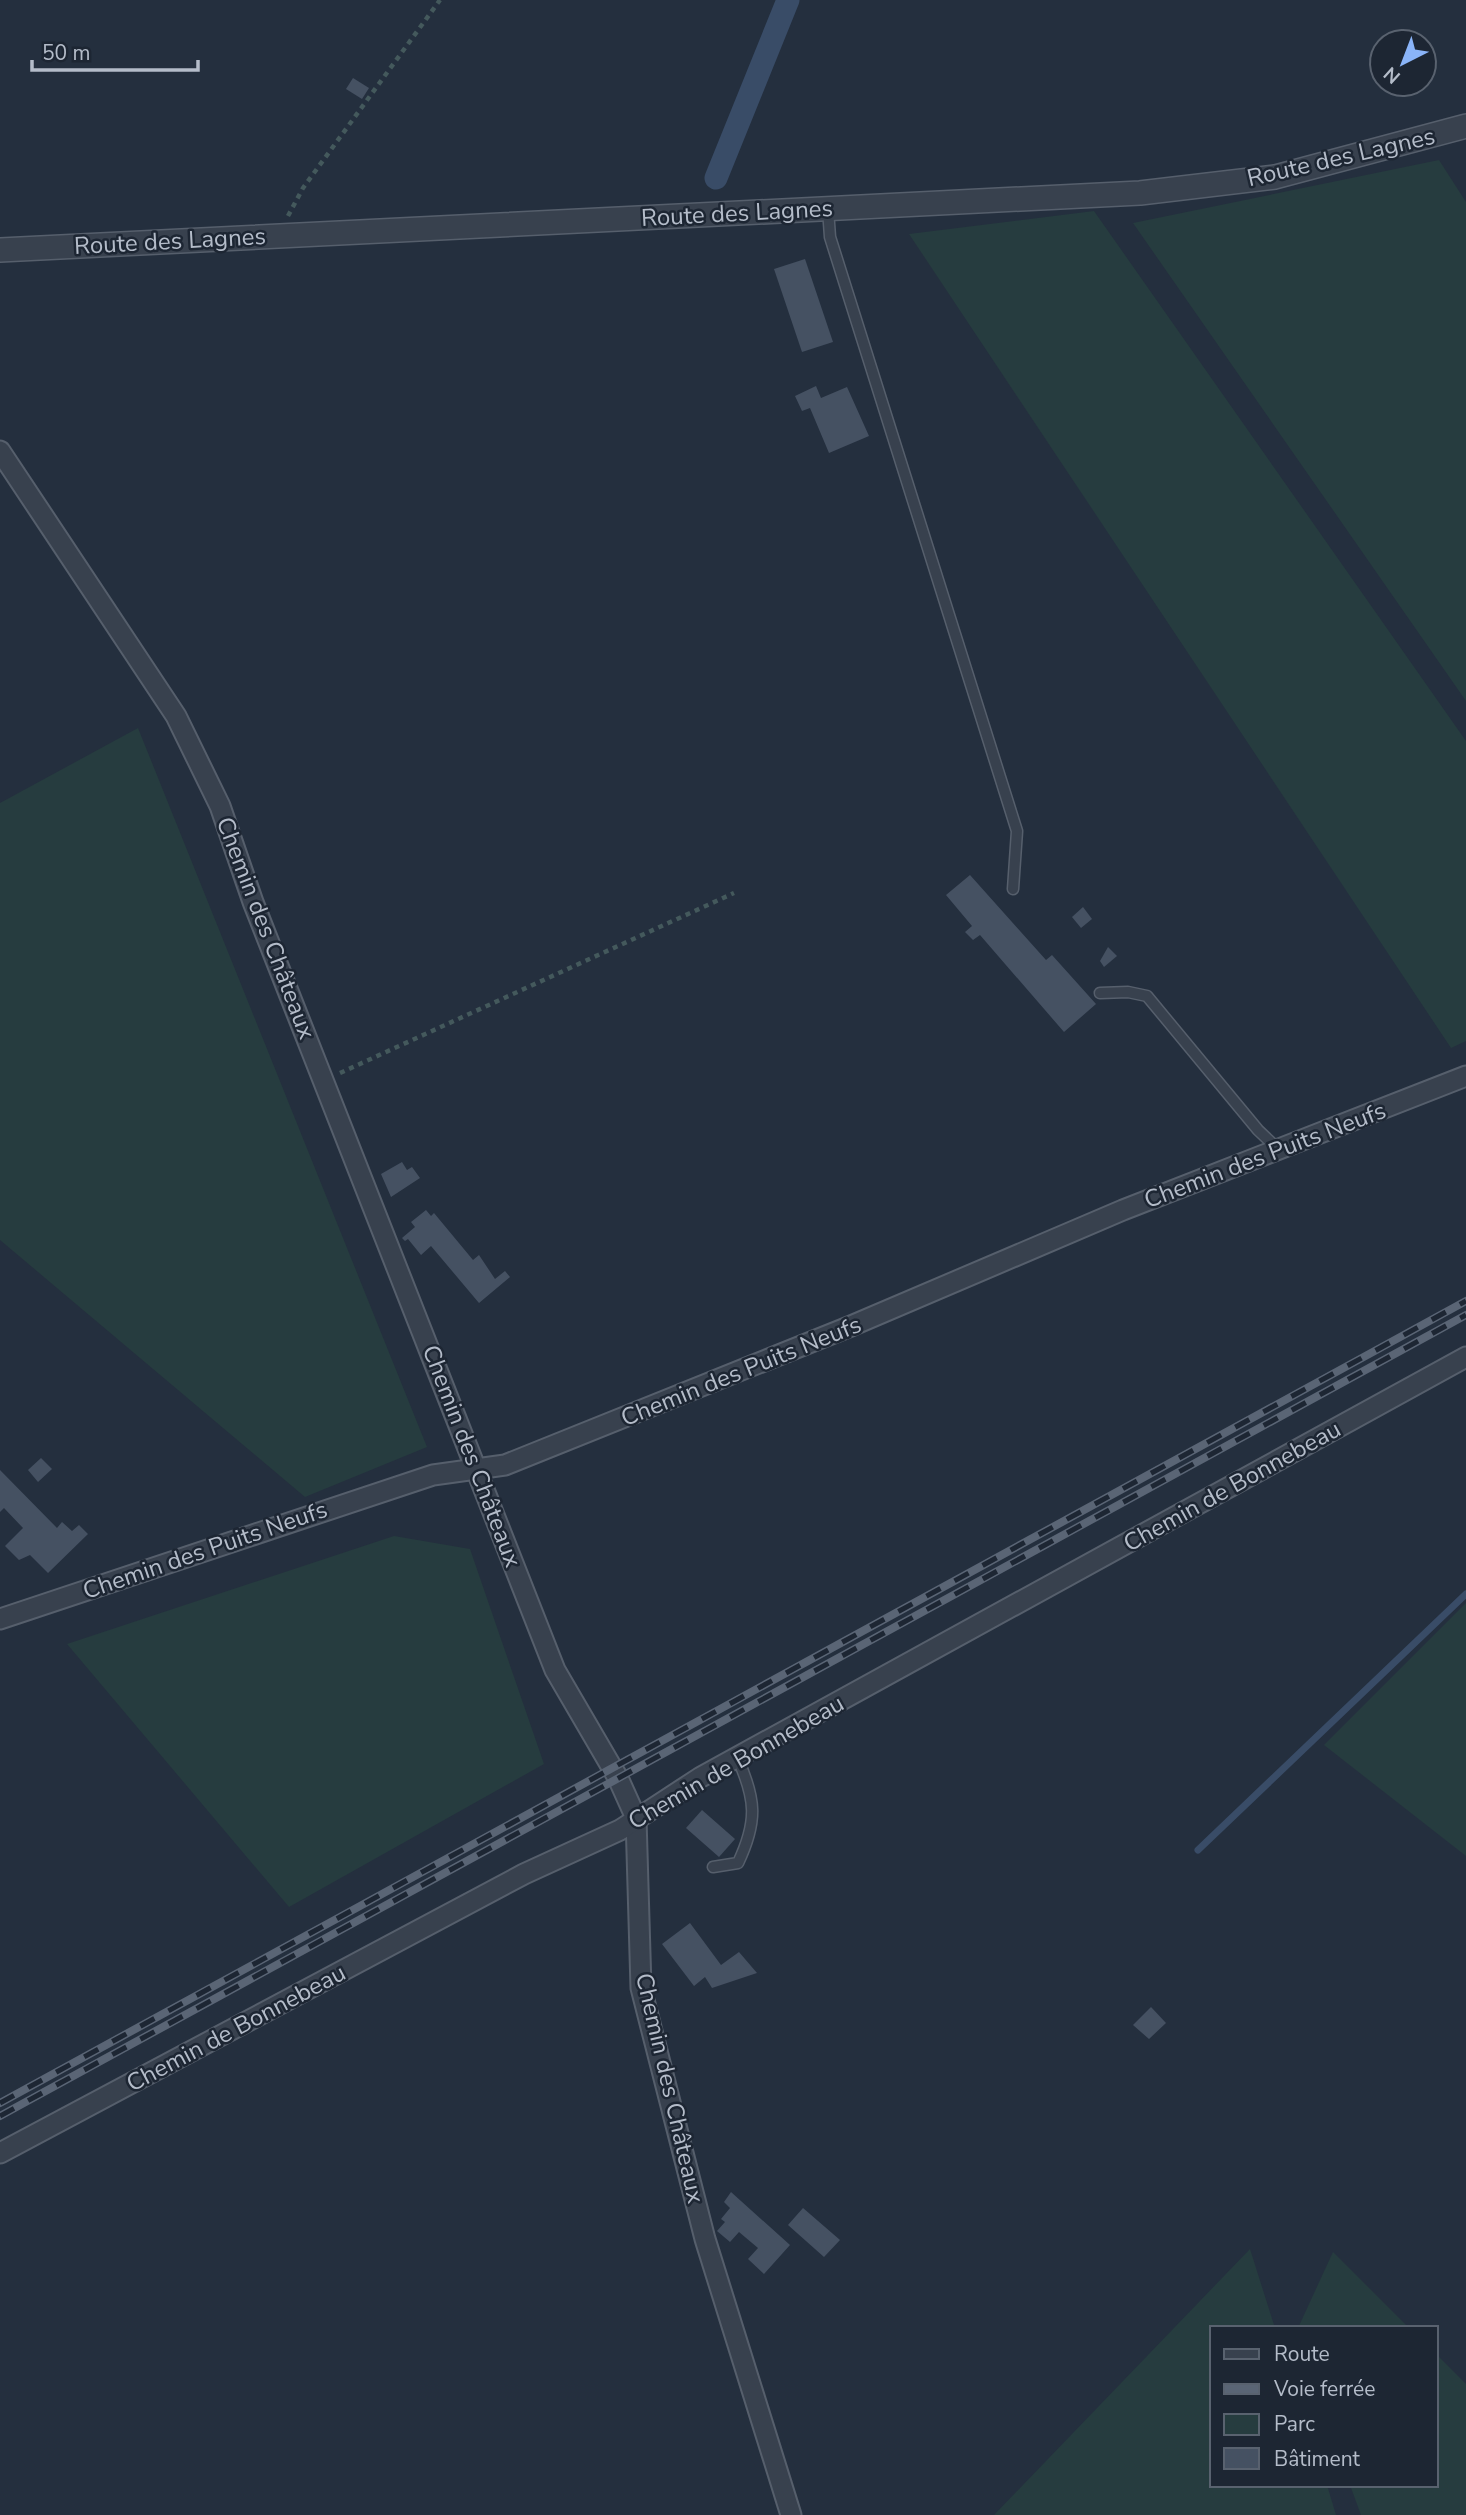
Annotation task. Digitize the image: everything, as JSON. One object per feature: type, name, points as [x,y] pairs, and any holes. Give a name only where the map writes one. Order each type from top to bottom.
[{"type":"street","name":"Route des Lagnes","points":[[0,250],[1140,193],[1275,177],[1466,126]]},
{"type":"street","name":"Chemin des Châteaux","points":[[0,451],[176,716],[220,806],[253,902],[555,1670],[612,1768],[636,1818],[641,1989],[705,2239],[791,2515]]},
{"type":"street","name":"Chemin des Puits Neufs","points":[[0,1619],[433,1475],[505,1465],[851,1326],[1123,1210],[1466,1076]]},
{"type":"street","name":"Chemin de Bonnebeau","points":[[0,2153],[524,1874],[620,1830],[737,1757],[1466,1357]]},
{"type":"lane","points":[[828,209],[830,237],[1017,831],[1013,890]]},
{"type":"lane","points":[[1100,993],[1129,992],[1147,996],[1278,1149]]},
{"type":"lane","points":[[713,1867],[738,1863],[751,1836],[751,1789],[737,1757]]},
{"type":"path","points":[[278,236],[303,188],[440,0]]},
{"type":"path","points":[[324,1080],[734,893]]},
{"type":"green space","points":[[1439,160],[1466,202],[1466,701],[1133,223]]},
{"type":"green space","points":[[1094,211],[1466,741],[1466,1041],[1451,1048],[909,234]]},
{"type":"green space","points":[[138,728],[427,1447],[305,1497],[0,1240],[0,803]]},
{"type":"green space","points":[[394,1536],[470,1549],[544,1764],[289,1907],[67,1644]]},
{"type":"green space","points":[[1466,1603],[1466,1856],[1324,1745]]},
{"type":"green space","points":[[1250,2249],[1274,2326],[1210,2326],[1210,2487],[1328,2487],[1336,2515],[994,2515]]},
{"type":"green space","points":[[1333,2252],[1407,2326],[1299,2326]]},
{"type":"green space","points":[[1438,2356],[1466,2384],[1466,2515],[1361,2515],[1351,2487],[1438,2487]]},
{"type":"building","points":[[353,78],[369,88],[362,99],[346,89]]},
{"type":"building","points":[[805,259],[833,342],[802,352],[774,269]]},
{"type":"building","points":[[816,386],[821,398],[847,387],[869,436],[829,453],[810,408],[802,411],[795,396]]},
{"type":"building","points":[[970,875],[1046,960],[1052,955],[1096,1004],[1064,1032],[980,935],[973,940],[965,932],[972,926],[946,895]]},
{"type":"building","points":[[1083,907],[1092,919],[1081,928],[1072,917]]},
{"type":"building","points":[[1108,947],[1117,956],[1104,967],[1100,961]]},
{"type":"building","points":[[402,1162],[407,1170],[412,1167],[420,1178],[391,1197],[381,1174]]},
{"type":"building","points":[[426,1210],[431,1216],[434,1213],[473,1260],[479,1255],[495,1279],[505,1271],[510,1277],[479,1303],[431,1246],[421,1255],[408,1239],[405,1241],[402,1238],[415,1227],[411,1222]]},
{"type":"building","points":[[41,1458],[52,1469],[38,1482],[28,1470]]},
{"type":"building","points":[[0,1470],[57,1528],[62,1522],[72,1531],[79,1525],[88,1534],[48,1573],[30,1555],[19,1560],[5,1546],[23,1528],[4,1508],[0,1512]]},
{"type":"building","points":[[702,1810],[735,1839],[719,1857],[686,1828]]},
{"type":"building","points":[[690,1923],[721,1965],[739,1952],[757,1973],[712,1988],[705,1977],[694,1986],[662,1944]]},
{"type":"building","points":[[1151,2007],[1166,2023],[1149,2039],[1133,2025]]},
{"type":"building","points":[[731,2192],[790,2245],[764,2274],[748,2259],[758,2248],[739,2232],[730,2242],[717,2231],[725,2222],[721,2219],[730,2208],[724,2202]]},
{"type":"building","points":[[803,2208],[840,2240],[824,2257],[788,2225]]},
{"type":"waterway","points":[[716,178],[788,0]]},
{"type":"waterway","points":[[1198,1850],[1466,1594]]},
{"type":"railway","points":[[0,2103],[1466,1301]]},
{"type":"railway","points":[[0,2116],[1466,1315]]}]
